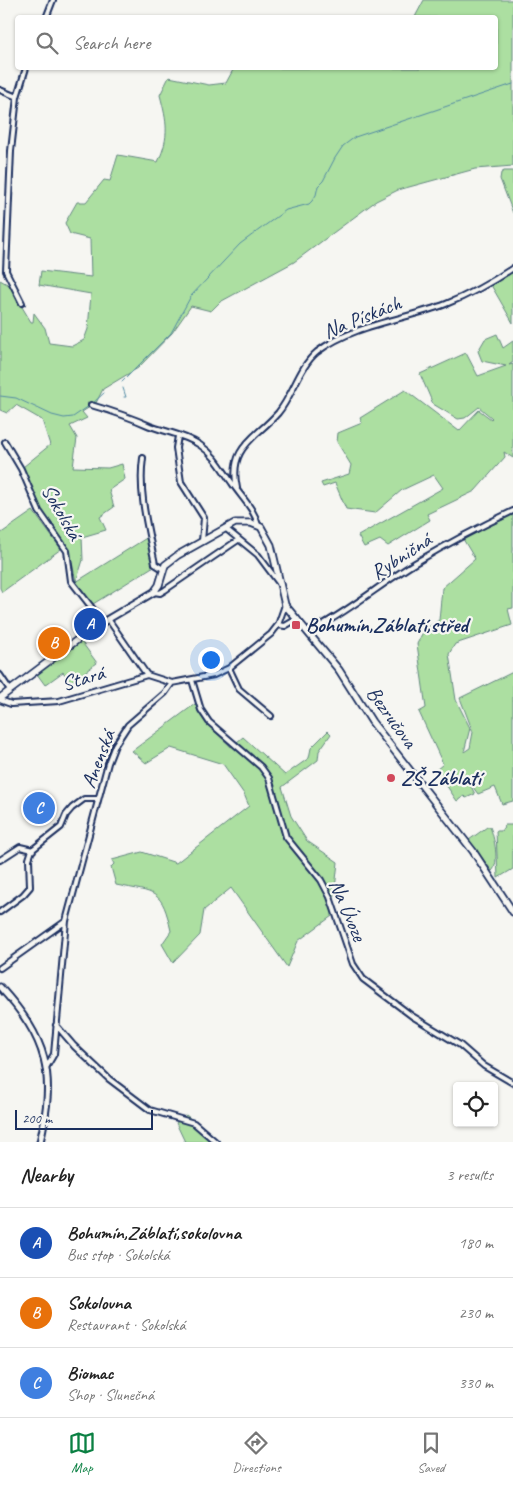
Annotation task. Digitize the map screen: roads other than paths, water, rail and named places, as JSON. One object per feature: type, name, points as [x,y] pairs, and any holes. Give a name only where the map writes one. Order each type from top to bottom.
[{"type":"main road","points":[[0,699],[106,621],[154,592],[159,586],[164,569],[174,557],[225,528],[243,522],[258,525]]},
{"type":"main road","name":"Bezručova","points":[[258,525],[266,533],[272,545],[285,605],[348,682],[376,726],[481,863],[513,912]]},
{"type":"street","points":[[47,15],[54,0]]},
{"type":"street","points":[[22,302],[6,271],[11,151],[17,97],[25,70]]},
{"type":"street","points":[[0,90],[17,97]]},
{"type":"street","name":"Na Pískách","points":[[237,488],[235,478],[237,457],[247,442],[278,412],[317,352],[359,331],[398,317],[446,304],[496,280],[513,268]]},
{"type":"street","points":[[91,405],[131,416],[151,427],[165,429],[200,444],[213,456],[237,488],[254,513],[258,525]]},
{"type":"street","points":[[178,436],[176,448],[181,482],[204,518],[202,541]]},
{"type":"street","name":"Sokolská","points":[[5,442],[21,469],[39,511],[67,551],[72,581],[106,621],[147,675]]},
{"type":"street","points":[[143,458],[140,474],[142,495],[153,554],[156,565],[164,569]]},
{"type":"street","name":"Rybničná","points":[[309,632],[352,608],[414,564],[479,527],[513,511]]},
{"type":"street","points":[[225,528],[258,555],[281,585]]},
{"type":"street","points":[[154,592],[160,593],[165,590],[238,540]]},
{"type":"street","points":[[147,675],[172,683],[217,674],[229,668],[266,639],[278,625],[285,605]]},
{"type":"street","points":[[278,625],[285,626],[297,619]]},
{"type":"street","points":[[229,668],[239,689],[271,716]]},
{"type":"street","points":[[0,675],[10,690]]},
{"type":"street","name":"Stará","points":[[0,699],[11,704],[59,702],[147,675]]},
{"type":"street","name":"Na Úvoze","points":[[192,680],[200,710],[209,722],[261,767],[269,778],[286,837],[321,880],[330,897],[353,964],[363,979],[412,1016],[460,1045],[484,1066],[513,1084]]},
{"type":"street","name":"Anenská","points":[[47,1066],[54,1054],[66,921],[108,763],[119,737],[128,725],[168,691],[172,683]]},
{"type":"street","points":[[0,912],[24,895],[30,887],[29,859],[32,850],[61,827],[66,815],[72,808],[84,799],[98,799]]},
{"type":"street","points":[[0,860],[20,847],[32,850]]},
{"type":"street","points":[[0,968],[66,921]]},
{"type":"street","points":[[0,987],[30,1025],[47,1066],[48,1095],[40,1142]]},
{"type":"street","points":[[56,1025],[74,1046],[150,1110],[194,1123],[216,1142]]},
{"type":"waterway","points":[[122,382],[171,333],[191,296],[240,244],[286,210],[309,204],[312,201],[318,186],[323,181],[343,146],[355,137],[513,84]]},
{"type":"waterway","points":[[123,388],[126,397],[124,397]]},
{"type":"waterway","points":[[92,404],[104,393]]},
{"type":"waterway","points":[[0,396],[16,398],[52,415],[64,418],[73,417],[89,406]]},
{"type":"place","name":"Bohumín,Záblatí,sokolovna","points":[[90,624]]},
{"type":"place","name":"Bohumín,Záblatí,střed","points":[[296,625]]},
{"type":"place","name":"Sokolovna","points":[[54,643]]},
{"type":"place","name":"ZŠ Záblatí","points":[[391,778]]},
{"type":"place","name":"Biomac","points":[[39,808]]}]
